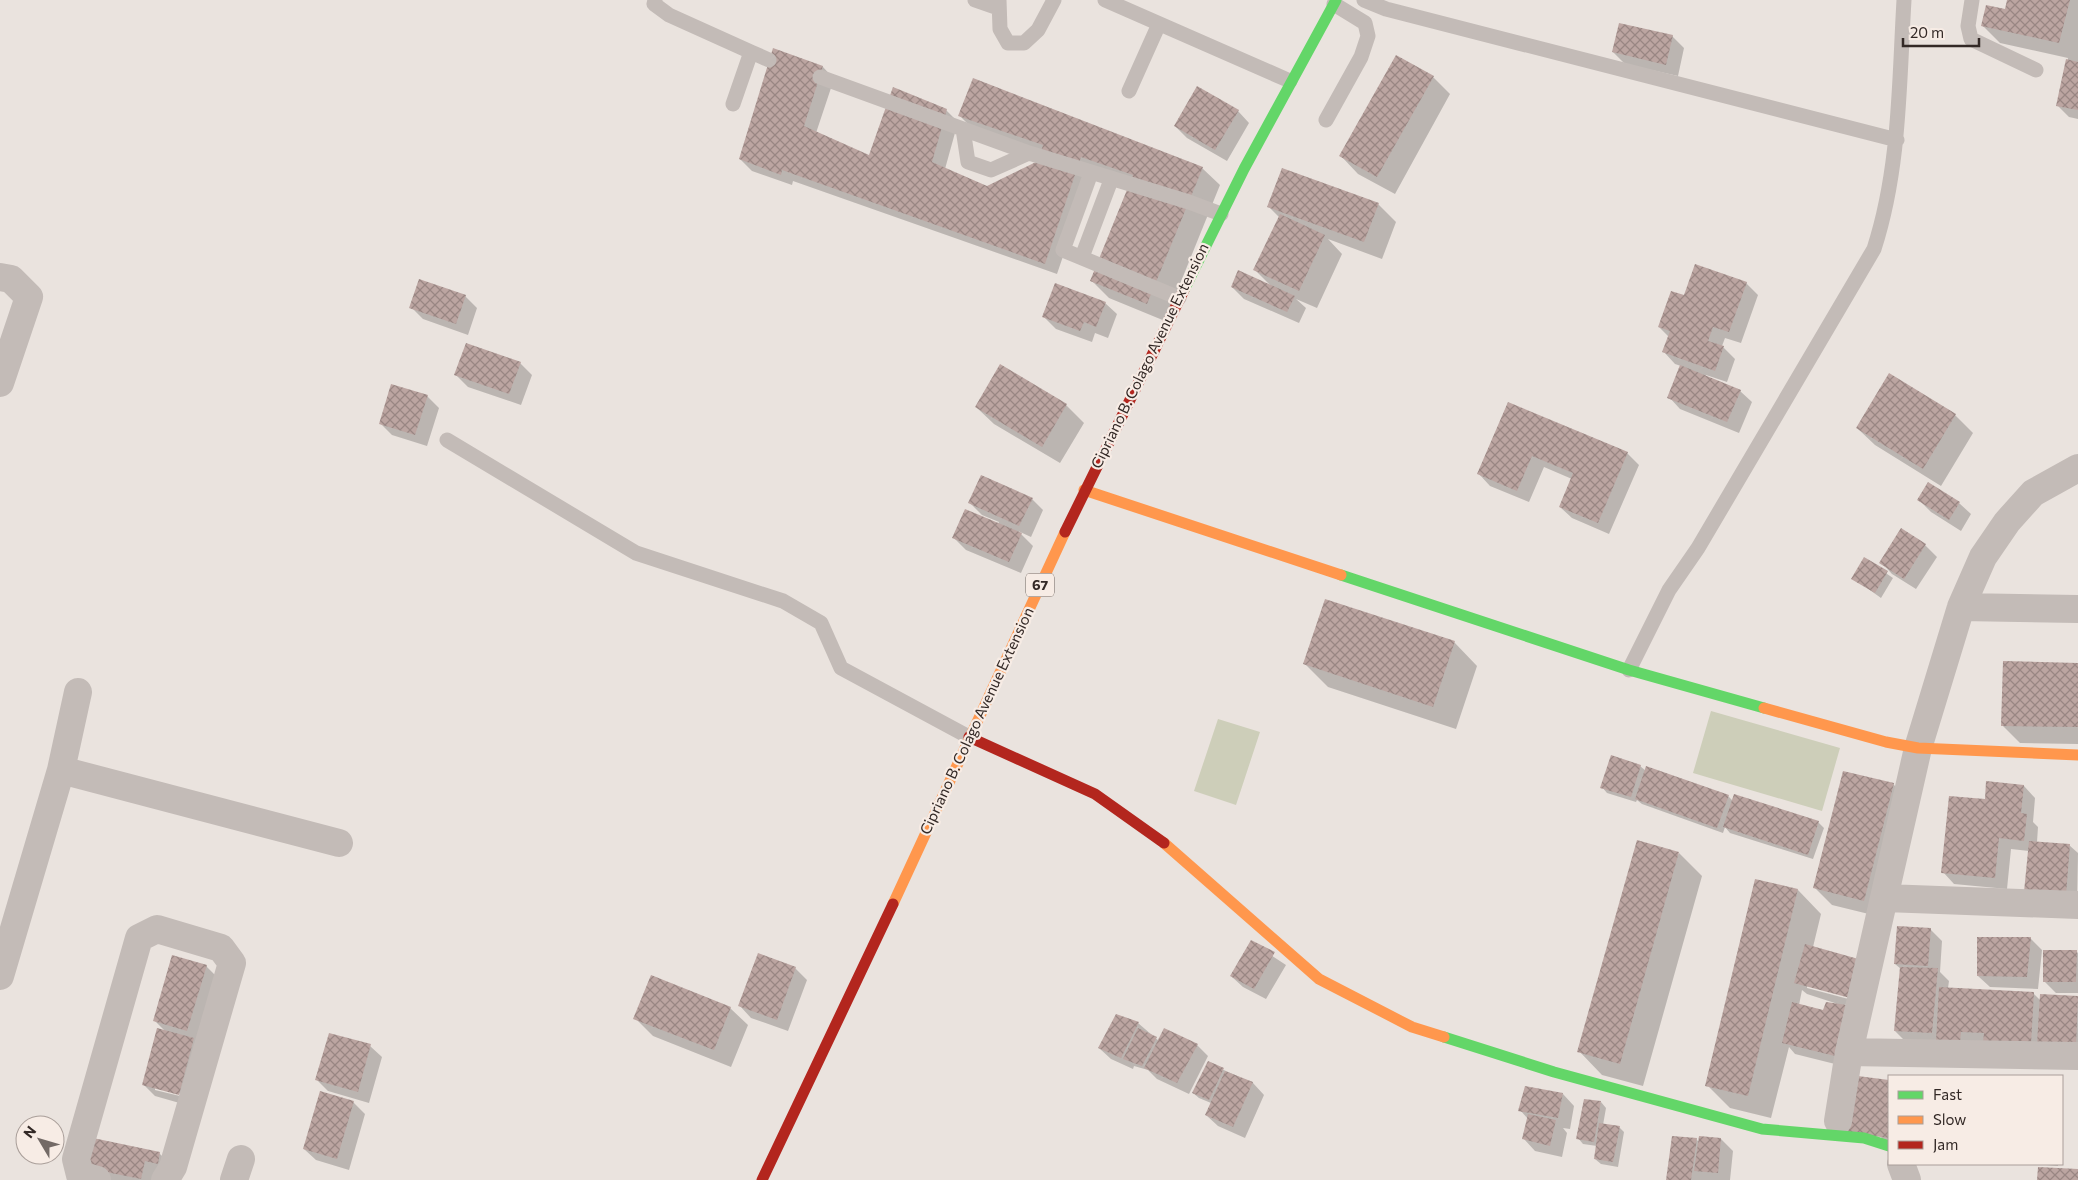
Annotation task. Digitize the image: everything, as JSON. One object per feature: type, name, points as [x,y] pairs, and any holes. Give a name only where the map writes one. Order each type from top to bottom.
[{"type":"street","name":"Cipriano B. Colago Avenue Extension","points":[[762,1180],[859,980],[1084,490],[1221,214],[1290,81],[1335,2]]},
{"type":"street","points":[[0,277],[11,280],[29,296],[0,383]]},
{"type":"street","points":[[1838,1120],[1849,1052],[1918,748],[1961,606],[1983,557],[2007,522],[2033,493],[2078,468]]},
{"type":"street","points":[[1084,490],[1629,670],[1886,742],[1918,748],[2078,755]]},
{"type":"street","points":[[1961,606],[2078,609]]},
{"type":"street","points":[[0,976],[5,942],[61,770],[78,692]]},
{"type":"street","points":[[969,737],[1095,794],[1151,832],[1319,979],[1412,1027],[1554,1072],[1762,1129],[1864,1138],[1888,1146]]},
{"type":"street","points":[[61,770],[339,843]]},
{"type":"street","points":[[1885,898],[2078,905]]},
{"type":"street","points":[[96,1180],[80,1176],[76,1159],[139,938],[157,929],[221,948],[232,962],[173,1167],[165,1180]]},
{"type":"street","points":[[1849,1052],[2078,1056]]},
{"type":"street","points":[[1901,1165],[1907,1180]]},
{"type":"lane","points":[[654,0],[654,4],[669,15],[769,60]]},
{"type":"lane","points":[[975,0],[999,4],[1000,29],[1008,42],[1024,43],[1038,30],[1054,0]]},
{"type":"lane","points":[[1105,0],[1290,81]]},
{"type":"lane","points":[[1364,0],[1395,12],[1897,140]]},
{"type":"lane","points":[[1629,670],[1669,590],[1703,540],[1874,249],[1886,213],[1897,140],[1904,0]]},
{"type":"lane","points":[[1972,0],[1968,26],[1970,39],[2036,70]]},
{"type":"lane","points":[[1326,120],[1361,57],[1368,36],[1365,23],[1335,2]]},
{"type":"lane","points":[[1129,91],[1159,24]]},
{"type":"lane","points":[[733,104],[751,52]]},
{"type":"lane","points":[[820,77],[1029,153],[1091,174],[1189,202],[1221,214]]},
{"type":"lane","points":[[963,129],[968,162],[991,170],[1029,153]]},
{"type":"lane","points":[[1091,174],[1063,250],[1179,298]]},
{"type":"lane","points":[[1082,258],[1111,180]]},
{"type":"lane","points":[[447,440],[636,552],[783,602],[814,619],[821,623],[841,668],[969,737]]},
{"type":"green space","points":[[1711,711],[1840,748],[1822,811],[1693,773]]},
{"type":"green space","points":[[1218,719],[1260,732],[1236,805],[1194,791]]},
{"type":"building","points":[[2007,0],[2070,0],[2059,43],[1981,26],[1986,5],[2005,9]]},
{"type":"building","points":[[1619,23],[1673,35],[1666,65],[1612,52]]},
{"type":"building","points":[[773,48],[823,66],[804,126],[869,155],[893,87],[947,109],[932,162],[987,186],[1038,161],[1043,145],[958,116],[973,78],[1203,167],[1147,304],[1090,281],[1133,175],[1081,157],[1045,264],[782,170],[781,175],[739,159]]},
{"type":"building","points":[[1396,55],[1434,76],[1377,177],[1339,156]]},
{"type":"building","points":[[2066,59],[2078,62],[2078,110],[2056,106]]},
{"type":"building","points":[[1197,86],[1239,110],[1215,150],[1174,126]]},
{"type":"building","points":[[1282,168],[1379,203],[1364,242],[1267,207]]},
{"type":"building","points":[[1280,214],[1325,235],[1299,291],[1253,270]]},
{"type":"building","points":[[1695,264],[1747,282],[1729,332],[1713,327],[1708,341],[1724,346],[1715,371],[1662,352],[1670,331],[1658,327],[1671,291],[1684,295]]},
{"type":"building","points":[[1238,270],[1295,296],[1287,312],[1231,287]]},
{"type":"building","points":[[419,279],[466,295],[456,324],[409,308]]},
{"type":"building","points":[[1055,283],[1106,302],[1096,327],[1084,322],[1080,331],[1042,317]]},
{"type":"building","points":[[466,343],[521,362],[509,394],[454,375]]},
{"type":"building","points":[[1000,364],[1067,404],[1042,447],[975,407]]},
{"type":"building","points":[[1680,365],[1741,390],[1727,422],[1667,398]]},
{"type":"building","points":[[1889,373],[1956,414],[1923,469],[1856,428]]},
{"type":"building","points":[[391,384],[428,395],[415,435],[379,424]]},
{"type":"building","points":[[1508,402],[1628,452],[1598,523],[1559,507],[1573,473],[1532,456],[1517,491],[1477,474]]},
{"type":"building","points":[[981,475],[1033,498],[1019,526],[968,503]]},
{"type":"building","points":[[1928,482],[1960,502],[1949,520],[1917,500]]},
{"type":"building","points":[[965,509],[1022,533],[1009,562],[952,538]]},
{"type":"building","points":[[1901,528],[1926,544],[1904,579],[1879,563]]},
{"type":"building","points":[[1864,557],[1888,571],[1875,593],[1851,579]]},
{"type":"building","points":[[1325,599],[1455,641],[1433,707],[1303,664]]},
{"type":"building","points":[[2003,661],[2078,663],[2078,727],[2001,726]]},
{"type":"building","points":[[1611,755],[1641,765],[1631,797],[1600,788]]},
{"type":"building","points":[[1646,766],[1729,795],[1717,828],[1635,799]]},
{"type":"building","points":[[1843,771],[1894,783],[1864,901],[1813,888]]},
{"type":"building","points":[[1986,781],[2024,785],[2021,813],[2027,814],[2024,841],[1999,838],[1995,878],[1941,873],[1949,796],[1985,799]]},
{"type":"building","points":[[1734,794],[1819,821],[1808,855],[1723,827]]},
{"type":"building","points":[[1637,840],[1679,852],[1620,1064],[1577,1052]]},
{"type":"building","points":[[2029,841],[2070,844],[2066,895],[2024,892]]},
{"type":"building","points":[[1755,879],[1798,889],[1748,1096],[1705,1086]]},
{"type":"building","points":[[1897,926],[1931,928],[1928,966],[1894,964]]},
{"type":"building","points":[[1977,937],[2031,937],[2027,977],[1977,976]]},
{"type":"building","points":[[1251,940],[1275,952],[1254,989],[1230,976]]},
{"type":"building","points":[[1805,944],[1862,960],[1850,998],[1794,983]]},
{"type":"building","points":[[2043,950],[2077,950],[2076,982],[2043,982]]},
{"type":"building","points":[[758,953],[796,967],[777,1020],[738,1006]]},
{"type":"building","points":[[172,955],[207,965],[187,1031],[153,1021]]},
{"type":"building","points":[[1900,967],[1938,968],[1932,1033],[1894,1031]]},
{"type":"building","points":[[651,975],[731,1007],[714,1050],[633,1019]]},
{"type":"building","points":[[1939,987],[2034,992],[2031,1044],[1983,1042],[1984,1033],[1961,1032],[1960,1042],[1936,1041]]},
{"type":"building","points":[[2040,994],[2078,996],[2076,1046],[2037,1044]]},
{"type":"building","points":[[1792,1002],[1823,1010],[1826,1002],[1847,1005],[1835,1056],[1782,1043]]},
{"type":"building","points":[[1116,1014],[1139,1022],[1121,1058],[1098,1048]]},
{"type":"building","points":[[157,1028],[194,1038],[179,1095],[142,1085]]},
{"type":"building","points":[[1138,1028],[1157,1037],[1142,1066],[1123,1059]]},
{"type":"building","points":[[1164,1028],[1198,1044],[1177,1083],[1144,1068]]},
{"type":"building","points":[[329,1033],[371,1044],[358,1092],[315,1080]]},
{"type":"building","points":[[1208,1061],[1224,1068],[1209,1100],[1192,1093]]},
{"type":"building","points":[[1225,1071],[1253,1082],[1233,1127],[1205,1115]]},
{"type":"building","points":[[1850,1075],[1888,1080],[1888,1138],[1842,1132]]},
{"type":"building","points":[[1525,1086],[1563,1093],[1558,1118],[1518,1111]]},
{"type":"building","points":[[320,1091],[354,1101],[337,1159],[303,1149]]},
{"type":"building","points":[[1584,1099],[1601,1101],[1594,1142],[1576,1139]]},
{"type":"building","points":[[1528,1114],[1556,1120],[1550,1146],[1522,1139]]},
{"type":"building","points":[[1599,1123],[1620,1126],[1613,1162],[1594,1159]]},
{"type":"building","points":[[1672,1136],[1697,1138],[1691,1180],[1666,1180]]},
{"type":"building","points":[[1699,1136],[1721,1138],[1718,1173],[1694,1171]]},
{"type":"building","points":[[93,1138],[160,1152],[158,1164],[145,1161],[141,1179],[86,1168]]},
{"type":"building","points":[[2038,1167],[2078,1169],[2078,1180],[2037,1180]]},
{"type":"traffic: fast","points":[[1184,290],[1244,169],[1336,0]]},
{"type":"traffic: fast","points":[[1341,575],[1629,670],[1764,708]]},
{"type":"traffic: fast","points":[[1444,1037],[1554,1072],[1762,1129],[1864,1138],[1888,1146]]},
{"type":"traffic: slow","points":[[1084,490],[1341,575]]},
{"type":"traffic: slow","points":[[893,904],[1065,532]]},
{"type":"traffic: slow","points":[[1764,708],[1886,742],[1918,748],[2078,755]]},
{"type":"traffic: slow","points":[[1164,843],[1319,979],[1412,1027],[1444,1037]]},
{"type":"traffic: jam","points":[[1065,532],[1184,290]]},
{"type":"traffic: jam","points":[[969,737],[1095,794],[1164,843]]},
{"type":"traffic: jam","points":[[762,1180],[893,904]]}]
